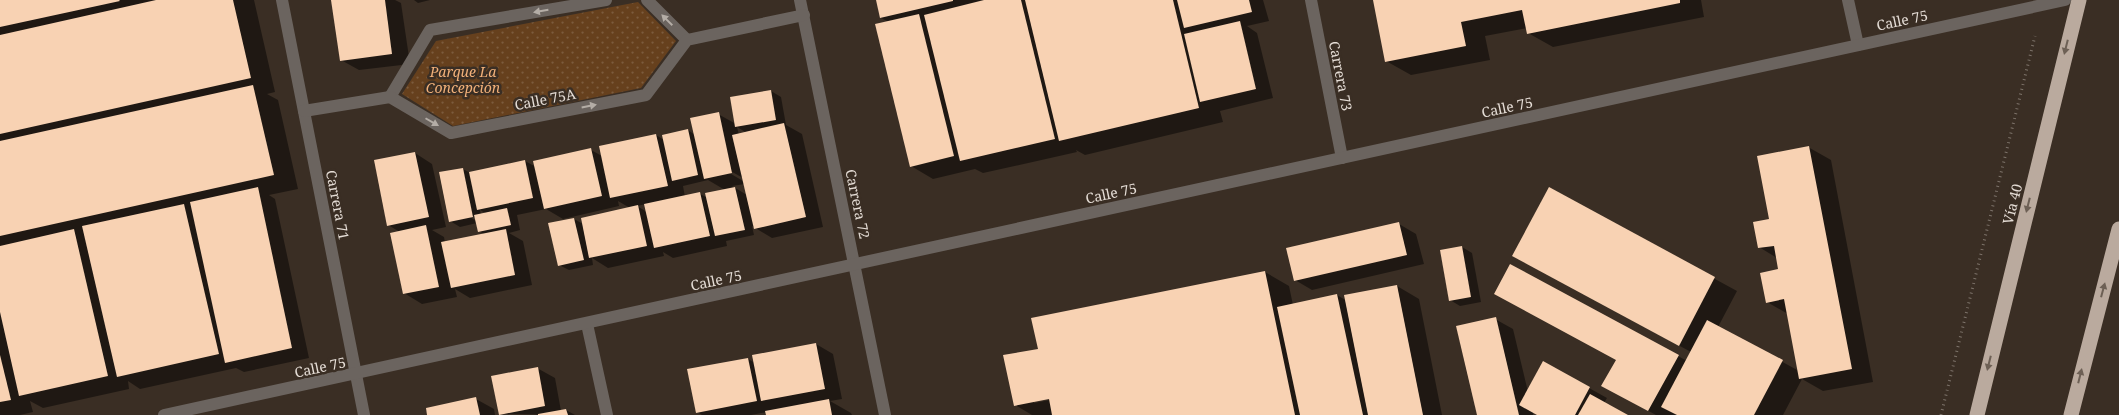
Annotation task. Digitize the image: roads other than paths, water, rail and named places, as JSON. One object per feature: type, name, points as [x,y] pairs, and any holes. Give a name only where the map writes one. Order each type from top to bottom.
[{"type":"highway","name":"Vía 40","points":[[1977,415],[2079,0]]},
{"type":"highway","points":[[2071,415],[2119,229]]},
{"type":"street","name":"Carrera 71","points":[[282,0],[364,415]]},
{"type":"street","points":[[304,111],[390,97],[430,30],[606,0]]},
{"type":"street","points":[[647,0],[687,40],[804,15]]},
{"type":"street","name":"Carrera 72","points":[[800,0],[885,415]]},
{"type":"street","name":"Carrera 73","points":[[1312,0],[1342,158]]},
{"type":"street","points":[[1848,0],[1858,45]]},
{"type":"street","name":"Calle 75","points":[[164,415],[2065,0]]},
{"type":"street","name":"Calle 75A","points":[[390,97],[451,133],[646,95],[687,40]]},
{"type":"street","points":[[587,324],[607,415]]},
{"type":"park label","name":"Parque La Concepción","points":[[463,79]]}]
